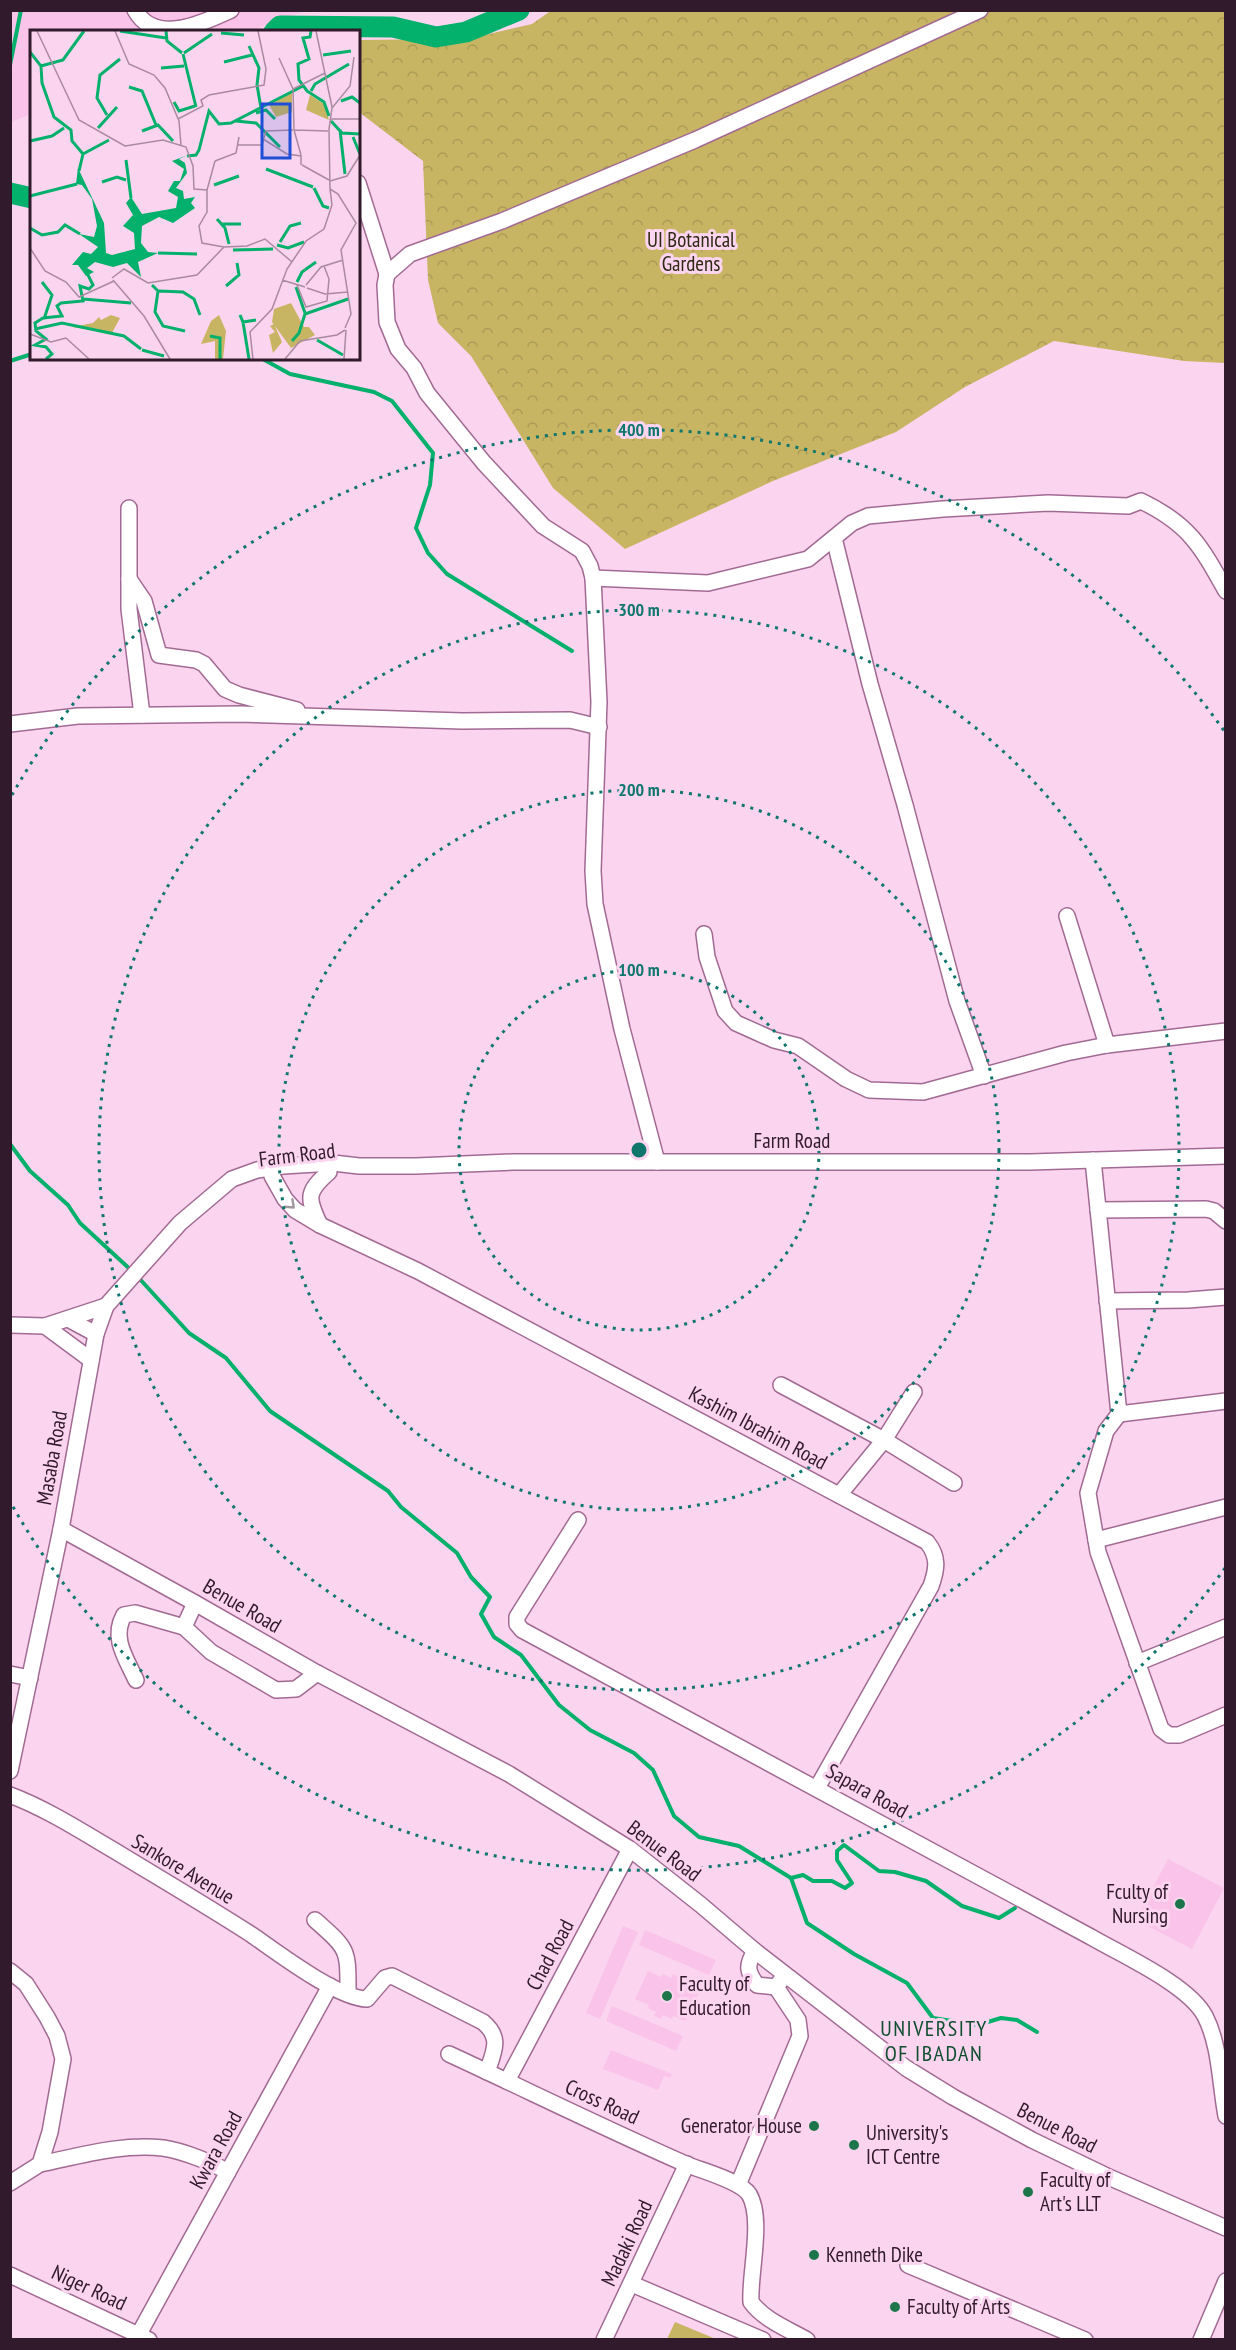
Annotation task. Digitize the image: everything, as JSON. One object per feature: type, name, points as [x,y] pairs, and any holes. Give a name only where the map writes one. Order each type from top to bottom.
[{"type":"street","points":[[135,10],[139,18],[151,27],[168,30],[196,24],[231,10]]},
{"type":"street","points":[[387,274],[410,254],[502,221],[695,140],[980,10]]},
{"type":"street","points":[[360,189],[387,274],[385,285],[387,322],[398,349],[414,368],[428,393],[484,462],[543,526],[582,551],[591,566],[599,727],[593,871],[596,904],[622,1029],[657,1162]]},
{"type":"street","points":[[593,578],[708,583],[808,559],[852,523],[868,516],[1048,503],[1128,506],[1141,501],[1178,522],[1200,546],[1226,591]]},
{"type":"street","points":[[129,508],[129,609],[142,715]]},
{"type":"street","points":[[834,538],[870,684],[957,1001],[984,1076]]},
{"type":"street","points":[[129,579],[144,601],[159,655],[196,660],[204,664],[225,689],[239,695],[284,705],[312,716]]},
{"type":"street","points":[[10,724],[78,716],[240,714],[462,721],[570,720],[599,727]]},
{"type":"street","points":[[1066,916],[1107,1045]]},
{"type":"street","points":[[704,934],[707,957],[724,1011],[736,1023],[774,1040],[798,1046],[846,1079],[869,1090],[923,1092],[1066,1053],[1107,1045],[1226,1031]]},
{"type":"street","name":"Farm Road","points":[[215,1194],[232,1179],[257,1170],[333,1162],[359,1166],[513,1162],[1030,1162],[1226,1156]]},
{"type":"street","points":[[1093,1160],[1119,1414],[1106,1431],[1088,1493],[1098,1552],[1161,1729],[1169,1735],[1179,1735],[1226,1715]]},
{"type":"street","name":"Farm Road","points":[[215,1194],[272,1176],[345,1171],[359,1166]]},
{"type":"street","points":[[320,1225],[311,1207],[310,1193],[314,1185],[329,1172]]},
{"type":"street","name":"Kashim Ibrahim Road","points":[[272,1176],[285,1199],[295,1209],[320,1225],[418,1271],[927,1542],[934,1551],[937,1564],[930,1586],[817,1788]]},
{"type":"street","name":"Masaba Road","points":[[10,1771],[61,1530],[96,1334],[106,1306],[180,1223],[215,1194]]},
{"type":"street","points":[[1098,1210],[1206,1209],[1214,1211],[1226,1221]]},
{"type":"street","points":[[1107,1301],[1226,1298]]},
{"type":"street","points":[[10,1325],[45,1326],[106,1306]]},
{"type":"street","points":[[68,1319],[96,1334]]},
{"type":"street","points":[[45,1326],[91,1360]]},
{"type":"street","points":[[781,1385],[884,1440],[954,1483]]},
{"type":"street","points":[[838,1495],[884,1440],[914,1392]]},
{"type":"street","points":[[1119,1414],[1226,1401]]},
{"type":"street","points":[[1096,1540],[1226,1507]]},
{"type":"street","name":"Sapara Road","points":[[578,1520],[517,1617],[517,1624],[522,1630],[1091,1937],[1180,1988],[1199,2008],[1209,2028],[1214,2044],[1226,2116]]},
{"type":"street","name":"Benue Road","points":[[61,1530],[195,1602],[317,1673],[509,1774],[630,1849],[755,1951],[780,1980],[906,2068],[952,2097],[1091,2169],[1226,2228]]},
{"type":"street","points":[[184,1627],[195,1602]]},
{"type":"street","points":[[136,1680],[118,1643],[118,1626],[124,1615],[135,1613],[184,1627],[211,1652],[276,1690],[296,1689],[317,1673]]},
{"type":"street","points":[[1137,1663],[1226,1627]]},
{"type":"street","points":[[10,1674],[30,1678]]},
{"type":"street","name":"Sankore Avenue","points":[[10,1795],[28,1802],[96,1840],[207,1906],[330,1986],[348,1994]]},
{"type":"street","name":"Chad Road","points":[[507,2081],[630,1849]]},
{"type":"street","points":[[315,1920],[342,1944],[348,1959],[348,1994],[357,1999],[367,2000],[385,1978],[392,1976],[483,2022],[493,2030],[496,2041],[487,2072]]},
{"type":"street","points":[[755,1951],[747,1966],[749,1975],[757,1985],[780,1980],[798,2020],[800,2036],[738,2185],[748,2193],[754,2216],[756,2249],[751,2302],[774,2322],[807,2340]]},
{"type":"street","points":[[10,1971],[26,1984],[48,2017],[57,2036],[63,2059],[50,2132],[40,2164]]},
{"type":"street","name":"Kwara Road","points":[[144,2337],[228,2172],[330,1986]]},
{"type":"street","name":"Cross Road","points":[[449,2054],[687,2164],[738,2185]]},
{"type":"street","points":[[10,2183],[40,2164],[122,2148],[164,2148],[213,2163],[228,2172]]},
{"type":"street","name":"Madaki Road","points":[[604,2340],[687,2164]]},
{"type":"street","points":[[908,2265],[1085,2340]]},
{"type":"street","name":"Niger Road","points":[[10,2275],[144,2337]]},
{"type":"street","points":[[1201,2340],[1226,2281]]},
{"type":"street","points":[[632,2284],[764,2340]]},
{"type":"shaded area","points":[[11,11],[305,11],[253,30],[30,30],[30,114],[11,122]]},
{"type":"shaded area","name":"Fculty of Nursing","points":[[1168,1859],[1224,1888],[1192,1949],[1136,1920]]},
{"type":"shaded area","name":"Faculty of Education","points":[[623,1926],[638,1932],[600,2019],[586,2013]]},
{"type":"shaded area","name":"Faculty of Education","points":[[645,1930],[716,1960],[709,1975],[639,1945]]},
{"type":"shaded area","name":"Faculty of Education","points":[[648,1971],[661,1977],[663,1974],[671,1978],[673,1974],[679,1977],[678,1981],[685,1984],[684,1988],[698,1994],[685,2021],[673,2016],[672,2019],[663,2015],[661,2019],[654,2016],[656,2012],[648,2008],[649,2005],[635,1999]]},
{"type":"shaded area","name":"Faculty of Education","points":[[612,2006],[683,2036],[676,2051],[606,2021]]},
{"type":"shaded area","name":"Faculty of Education","points":[[611,2050],[672,2074],[670,2078],[664,2076],[658,2090],[603,2069]]},
{"type":"green space","name":"UI Botanical Gardens","points":[[552,10],[1225,11],[1225,363],[1184,361],[1054,341],[965,387],[896,432],[773,481],[625,549],[553,488],[471,356],[438,323],[428,280],[423,161],[360,113],[360,40],[448,39],[489,34],[532,24]]},
{"type":"green space","points":[[675,2322],[716,2339],[667,2339]]},
{"type":"waterway","points":[[10,65],[21,10]]},
{"type":"waterway","points":[[276,30],[280,26],[393,27],[436,37],[466,32],[519,10]]},
{"type":"waterway","points":[[10,193],[30,198]]},
{"type":"waterway","points":[[10,361],[30,355]]},
{"type":"waterway","points":[[265,360],[290,374],[374,392],[392,401],[433,453],[430,485],[416,528],[428,553],[447,574],[572,651]]},
{"type":"waterway","points":[[10,1144],[30,1171],[68,1205],[80,1223],[133,1272]]},
{"type":"waterway","points":[[138,1277],[189,1333],[226,1358],[270,1411],[388,1491],[401,1507],[457,1553],[471,1577],[490,1597],[481,1614],[494,1637],[521,1655],[559,1705],[590,1730],[634,1753],[653,1770],[674,1816],[699,1837],[739,1846],[791,1878],[807,1923],[854,1954],[907,1983],[933,2018],[978,2025],[1001,2018],[1017,2020],[1037,2032]]},
{"type":"waterway","points":[[791,1878],[803,1875],[813,1881],[832,1881],[845,1888],[852,1883],[837,1860],[837,1851],[844,1845],[879,1871],[895,1872],[926,1881],[962,1906],[999,1918],[1015,1908]]},
{"type":"place","name":"Fculty of Nursing","points":[[1180,1904]]},
{"type":"place","name":"Faculty of Education","points":[[667,1996]]},
{"type":"place","name":"Generator House","points":[[814,2126]]},
{"type":"place","name":"University's ICT Centre","points":[[854,2145]]},
{"type":"place","name":"Faculty of Art's LLT","points":[[1028,2192]]},
{"type":"place","name":"Kenneth Dike","points":[[814,2255]]},
{"type":"place","name":"Faculty of Arts","points":[[895,2307]]},
{"type":"district","name":"UNIVERSITY OF IBADAN","points":[[934,2040]]}]
